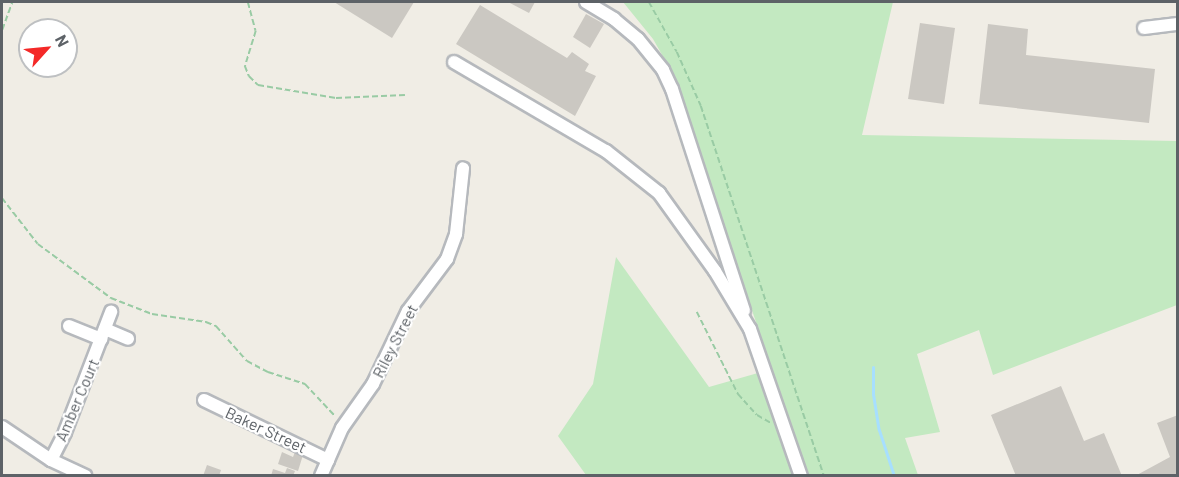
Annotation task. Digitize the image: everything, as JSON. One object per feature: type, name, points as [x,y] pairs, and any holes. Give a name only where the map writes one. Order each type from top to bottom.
[{"type":"street","points":[[586,2],[614,19],[638,39],[652,54],[668,79],[801,476]]},
{"type":"street","points":[[1144,28],[1178,24]]},
{"type":"street","points":[[454,62],[606,151],[649,183],[688,230],[750,329]]},
{"type":"street","name":"Riley Street","points":[[321,476],[342,428],[368,394],[408,310],[447,259],[456,234],[463,168]]},
{"type":"street","name":"Amber Court","points":[[51,460],[65,432],[111,312]]},
{"type":"street","name":"Amber Court","points":[[69,326],[128,339]]},
{"type":"street","name":"Baker Street","points":[[204,400],[328,459]]},
{"type":"street","points":[[3,432],[51,460],[85,476]]},
{"type":"path","points":[[2,30],[12,2]]},
{"type":"path","points":[[248,2],[256,31],[245,66],[249,76],[258,85],[336,98],[405,95]]},
{"type":"path","points":[[650,2],[677,52],[701,106],[824,476]]},
{"type":"path","points":[[2,198],[38,244],[111,298],[152,314],[206,322],[216,327],[256,367],[297,381],[312,390],[329,407],[342,428]]},
{"type":"path","points":[[697,312],[738,394],[764,420],[786,429]]},
{"type":"green space","points":[[623,2],[893,2],[862,135],[1177,141],[1177,305],[993,375],[979,330],[917,354],[940,432],[905,438],[918,475],[586,475],[558,436],[593,384],[616,257],[709,387],[772,369],[669,67],[653,39]]},
{"type":"building","points":[[334,2],[414,2],[392,38]]},
{"type":"building","points":[[508,2],[535,2],[529,13]]},
{"type":"building","points":[[480,5],[567,58],[572,52],[589,64],[585,71],[596,76],[575,116],[456,44]]},
{"type":"building","points":[[586,14],[604,24],[590,48],[573,37]]},
{"type":"building","points":[[920,23],[955,28],[944,104],[908,99]]},
{"type":"building","points":[[988,24],[1028,29],[1026,55],[1155,69],[1149,123],[979,104]]},
{"type":"building","points":[[1061,386],[1084,441],[1104,433],[1122,476],[1016,476],[991,415]]},
{"type":"building","points":[[1178,415],[1178,476],[1135,476],[1170,457],[1157,423]]},
{"type":"building","points":[[282,452],[293,457],[295,452],[303,455],[298,471],[278,464]]},
{"type":"building","points":[[207,465],[221,470],[219,476],[203,476]]},
{"type":"building","points":[[287,468],[295,471],[293,476],[271,476],[273,469],[285,473]]},
{"type":"waterway","points":[[873,367],[873,394],[879,430],[894,476]]}]
